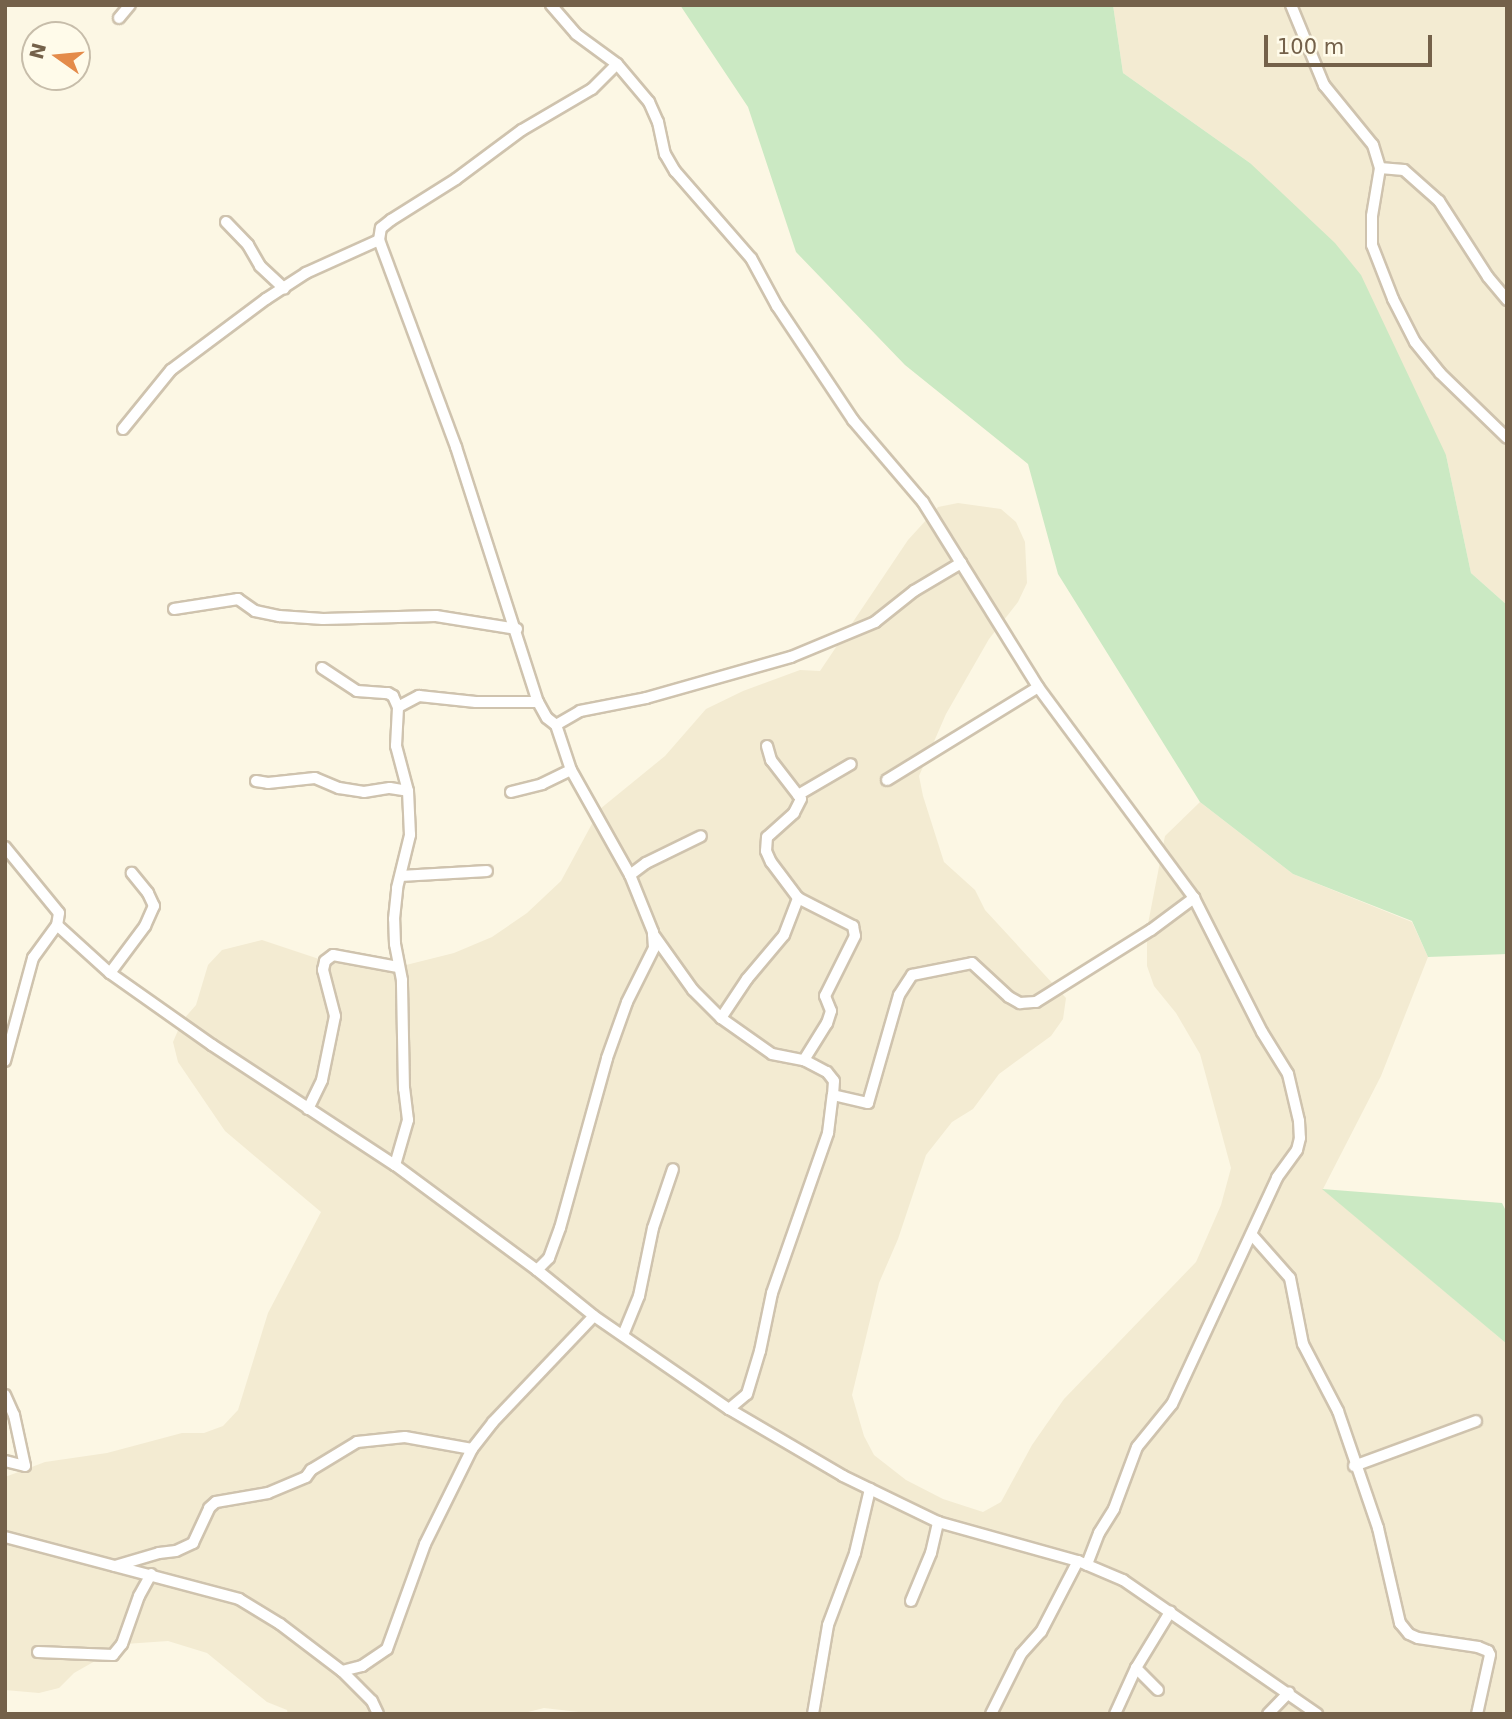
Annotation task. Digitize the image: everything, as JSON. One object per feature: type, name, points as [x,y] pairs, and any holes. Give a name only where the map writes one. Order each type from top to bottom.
[{"type":"street","points":[[119,18],[130,5]]},
{"type":"street","points":[[551,5],[576,34],[617,64],[649,102],[658,122],[665,154],[675,171],[751,258],[777,306],[846,410],[923,502],[1038,687],[1194,898],[1262,1032],[1288,1074],[1299,1121],[1300,1138],[1297,1150],[1277,1178],[1177,1394],[1137,1447],[1114,1509],[1041,1632],[1021,1654],[991,1714]]},
{"type":"street","points":[[1291,5],[1324,85],[1373,145],[1380,169],[1372,216],[1372,245],[1393,299],[1415,342],[1440,373],[1507,438]]},
{"type":"street","points":[[617,64],[584,94],[522,131],[456,179],[390,220],[381,228],[379,240],[456,447],[517,629],[538,702],[547,718],[556,725],[571,770],[630,875],[653,932],[693,990],[721,1018],[772,1054],[804,1060],[827,1072],[834,1081],[828,1133],[772,1293],[760,1351],[747,1394],[729,1409]]},
{"type":"street","points":[[1380,169],[1405,170],[1439,201],[1488,277],[1507,300]]},
{"type":"street","points":[[226,222],[248,245],[260,266],[285,288]]},
{"type":"street","points":[[123,429],[171,370],[266,299],[306,273],[379,240]]},
{"type":"street","points":[[556,725],[580,711],[646,698],[791,657],[875,622],[914,591],[948,568],[961,563]]},
{"type":"street","points":[[174,610],[238,599],[255,611],[279,616],[323,619],[436,616],[517,629]]},
{"type":"street","points":[[322,668],[357,691],[388,693],[393,696],[398,707],[396,746],[408,791],[410,835],[394,919],[398,967],[402,980],[404,1089],[408,1120],[395,1165]]},
{"type":"street","points":[[887,780],[1038,687]]},
{"type":"street","points":[[398,707],[419,696],[477,702],[538,702]]},
{"type":"street","points":[[767,746],[771,760],[801,799],[794,813],[767,837],[766,851],[798,898],[853,926],[855,936],[825,996],[831,1011],[827,1023],[804,1060]]},
{"type":"street","points":[[798,795],[851,764]]},
{"type":"street","points":[[511,792],[542,784],[571,770]]},
{"type":"street","points":[[256,780],[268,783],[315,778],[339,788],[364,792],[390,788],[408,791]]},
{"type":"street","points":[[630,875],[646,863],[701,836]]},
{"type":"street","points":[[5,847],[59,914],[57,925],[33,958],[5,1061]]},
{"type":"street","points":[[401,876],[487,871]]},
{"type":"street","points":[[110,973],[145,926],[154,906],[148,893],[132,873]]},
{"type":"street","points":[[721,1018],[747,979],[784,935],[798,898]]},
{"type":"street","points":[[833,1095],[868,1102],[899,995],[912,975],[972,963],[1009,997],[1020,1003],[1037,1002],[1151,930],[1194,898]]},
{"type":"street","points":[[57,925],[110,973],[308,1109],[395,1165],[537,1270],[594,1317],[729,1409],[870,1489],[938,1522],[1083,1563],[1123,1580],[1289,1692],[1317,1714]]},
{"type":"street","points":[[537,1270],[549,1258],[560,1228],[607,1058],[627,1002],[654,948],[653,932]]},
{"type":"street","points":[[308,1109],[322,1080],[335,1016],[323,970],[325,961],[333,955],[398,967]]},
{"type":"street","points":[[623,1335],[639,1296],[653,1228],[673,1169]]},
{"type":"street","points":[[1252,1235],[1290,1278],[1303,1344],[1338,1411],[1354,1466],[1378,1528],[1400,1623],[1409,1634],[1418,1638],[1478,1647],[1488,1651],[1490,1655],[1476,1714]]},
{"type":"street","points":[[342,1671],[362,1666],[387,1649],[425,1544],[472,1449],[494,1422],[594,1317]]},
{"type":"street","points":[[5,1395],[14,1415],[25,1466],[5,1461]]},
{"type":"street","points":[[1354,1466],[1476,1421]]},
{"type":"street","points":[[113,1567],[193,1543],[209,1508],[216,1502],[268,1493],[306,1477],[311,1470],[357,1442],[405,1437],[472,1449]]},
{"type":"street","points":[[813,1714],[828,1625],[855,1553],[870,1489]]},
{"type":"street","points":[[911,1601],[930,1553],[938,1522]]},
{"type":"street","points":[[5,1537],[239,1598],[280,1624],[342,1671],[372,1701],[378,1714]]},
{"type":"street","points":[[38,1652],[113,1655],[122,1644],[139,1596],[151,1574]]},
{"type":"street","points":[[1115,1714],[1136,1668],[1170,1612]]},
{"type":"street","points":[[1136,1668],[1158,1690]]},
{"type":"street","points":[[1268,1714],[1289,1692]]},
{"type":"shaded area","points":[[1113,5],[1507,5],[1507,605],[1471,573],[1446,455],[1250,163],[1123,73]]},
{"type":"shaded area","points":[[958,503],[1001,509],[1016,522],[1025,542],[1027,583],[1018,602],[989,639],[946,714],[919,776],[923,796],[944,862],[975,890],[985,910],[1066,998],[1063,1019],[1051,1036],[999,1074],[973,1109],[952,1122],[926,1155],[898,1239],[879,1283],[852,1395],[864,1436],[874,1455],[906,1480],[943,1499],[983,1512],[1001,1502],[1032,1445],[1064,1399],[1196,1262],[1221,1205],[1231,1168],[1200,1054],[1176,1013],[1154,986],[1147,966],[1147,929],[1165,836],[1200,802],[1293,874],[1412,922],[1428,957],[1381,1076],[1323,1189],[1507,1344],[1507,1714],[596,1714],[544,1708],[520,1714],[288,1714],[287,1710],[267,1702],[207,1653],[168,1641],[125,1644],[74,1673],[59,1688],[39,1693],[5,1690],[5,1477],[45,1462],[107,1453],[182,1433],[204,1433],[223,1426],[238,1410],[268,1313],[321,1212],[225,1131],[178,1062],[173,1042],[182,1021],[196,1005],[208,965],[222,950],[262,940],[325,961],[366,959],[398,967],[454,953],[492,937],[527,913],[561,881],[600,809],[665,756],[706,709],[743,691],[800,670],[820,671],[908,540],[938,507]]},
{"type":"green space","points":[[680,5],[1113,5],[1123,73],[1250,163],[1335,243],[1361,275],[1446,455],[1471,573],[1507,605],[1507,954],[1428,957],[1412,921],[1293,874],[1200,802],[1058,574],[1028,464],[905,365],[796,252],[748,107]]},
{"type":"green space","points":[[1322,1189],[1502,1203],[1507,1213],[1507,1344]]}]
